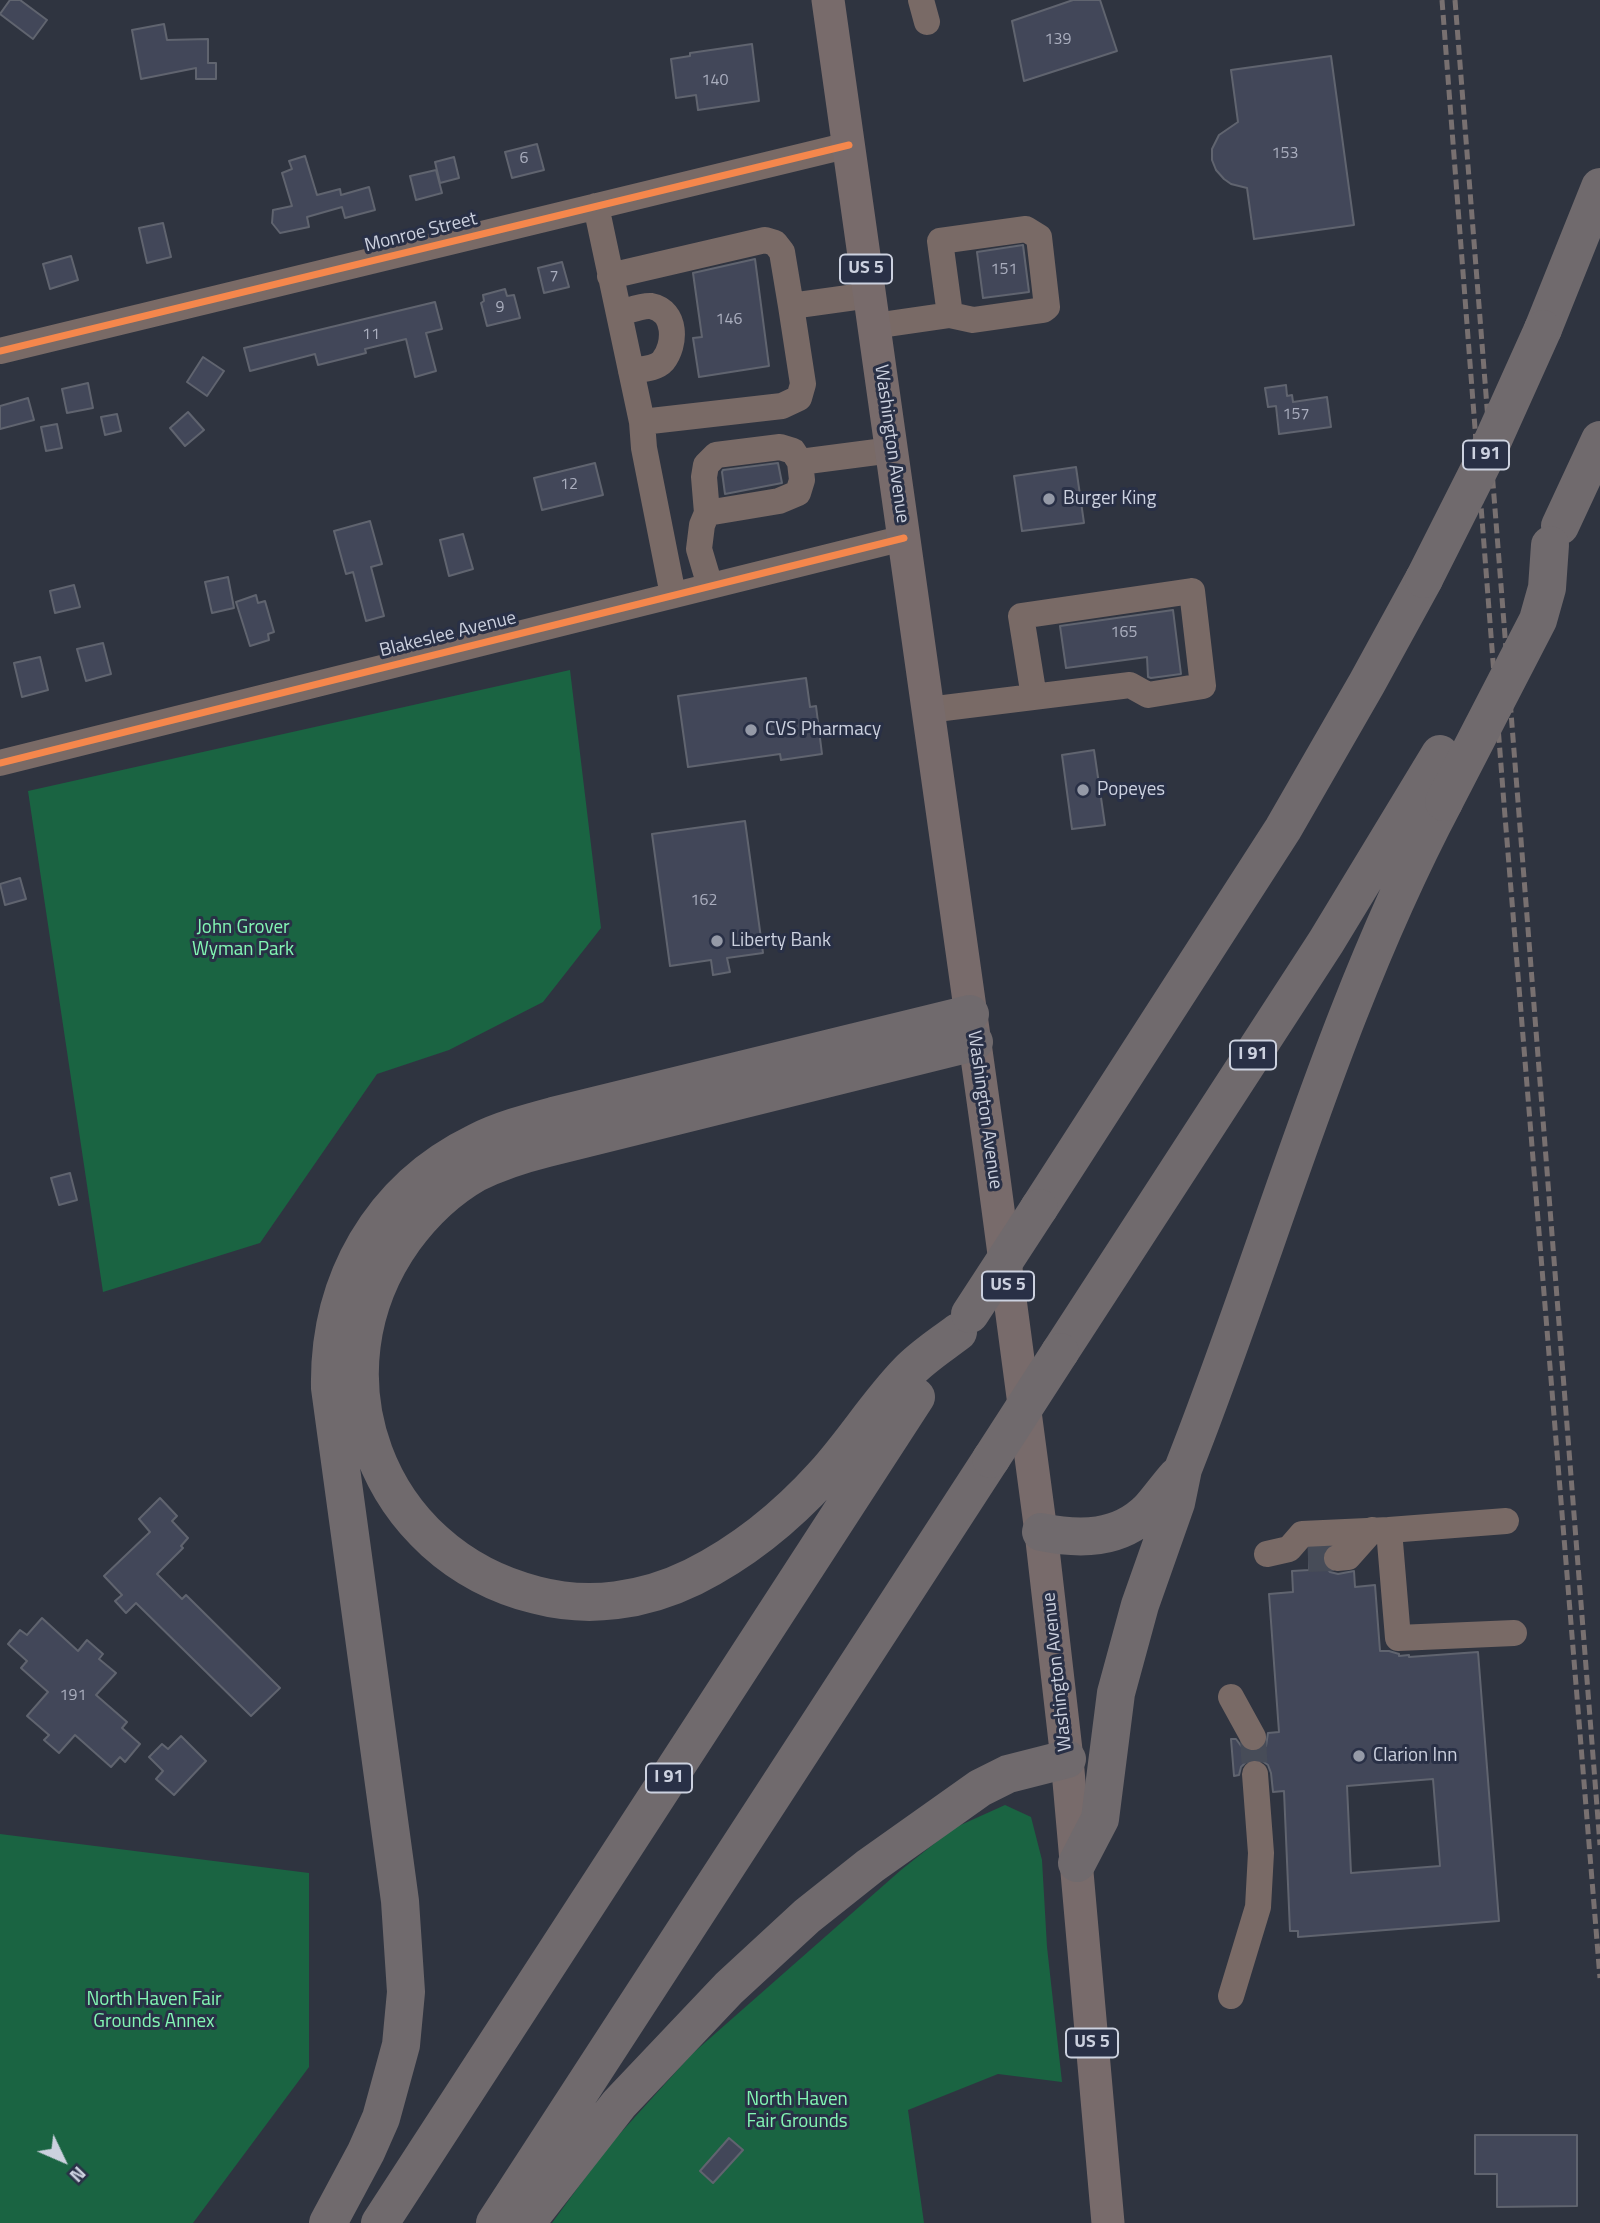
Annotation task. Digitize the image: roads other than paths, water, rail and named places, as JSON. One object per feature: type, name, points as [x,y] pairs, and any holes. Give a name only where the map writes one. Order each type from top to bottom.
[{"type":"highway","name":"I 91","points":[[380,2223],[1283,829],[1424,579],[1485,458],[1543,329],[1600,187]]},
{"type":"highway","name":"I 91","points":[[495,2223],[1319,952],[1440,754],[1555,536],[1600,440]]},
{"type":"highway","points":[[1077,1863],[1100,1819],[1119,1677],[1140,1605],[1176,1503],[1183,1469],[1360,980],[1396,897],[1538,620],[1547,588],[1555,536]]},
{"type":"highway","points":[[964,1323],[908,1371],[825,1474],[790,1510],[754,1539],[714,1566],[681,1582],[649,1594],[609,1601],[570,1601],[524,1592],[478,1573],[440,1547],[410,1517],[386,1481],[369,1438],[360,1388],[363,1332],[382,1274],[418,1222],[441,1199],[476,1174],[507,1160],[547,1148],[972,1028]]},
{"type":"highway","points":[[328,2223],[381,2118],[401,2045],[406,1992],[400,1901],[330,1388],[331,1349],[336,1316],[359,1256],[380,1222],[407,1190],[458,1152],[498,1133],[553,1116],[972,1028]]},
{"type":"highway","points":[[1041,1532],[1086,1538],[1119,1530],[1147,1511],[1183,1469]]},
{"type":"highway","points":[[526,2223],[619,2104],[707,2010],[807,1916],[870,1866],[980,1788],[1008,1774],[1067,1759]]},
{"type":"main road","name":"Washington Avenue","points":[[828,0],[1041,1532],[1067,1759],[1108,2223]]},
{"type":"street","name":"Monroe Street","points":[[0,351],[849,145]]},
{"type":"street","points":[[596,206],[642,422],[644,448],[673,595]]},
{"type":"street","points":[[791,306],[950,315],[973,320],[1043,310],[1047,307],[1039,237],[1026,229],[940,241],[950,315]]},
{"type":"street","points":[[611,275],[765,240],[775,243],[782,252],[803,384],[799,398],[782,406],[642,422]]},
{"type":"street","points":[[619,313],[650,306],[662,311],[670,320],[673,334],[662,363],[631,371]]},
{"type":"street","points":[[706,513],[779,501],[798,493],[802,480],[800,462],[793,451],[780,447],[716,455],[706,465],[706,513],[699,548],[710,586]]},
{"type":"street","points":[[800,462],[892,450]]},
{"type":"street","name":"Blakeslee Avenue","points":[[0,763],[904,537]]},
{"type":"street","points":[[928,710],[1034,697],[1130,685],[1148,695],[1203,686],[1192,591],[1021,616],[1034,697]]},
{"type":"street","points":[[1288,1554],[1302,1534],[1506,1521]]},
{"type":"street","points":[[1337,1558],[1348,1557],[1380,1530]]},
{"type":"street","points":[[1380,1530],[1398,1638],[1514,1633]]},
{"type":"street","points":[[1231,1697],[1253,1737]]},
{"type":"street","points":[[1231,1996],[1258,1907],[1261,1853],[1255,1774]]},
{"type":"tunnel","points":[[1308,1559],[1337,1558]]},
{"type":"tunnel","points":[[1253,1737],[1255,1774]]},
{"type":"railway","points":[[1442,0],[1504,804],[1600,1978]]},
{"type":"railway","points":[[1455,0],[1600,1845]]},
{"type":"place","name":"Burger King","points":[[1049,499]]},
{"type":"place","name":"CVS Pharmacy","points":[[751,730]]},
{"type":"place","name":"Popeyes","points":[[1083,790]]},
{"type":"place","name":"Liberty Bank","points":[[717,941]]},
{"type":"place","name":"Clarion Inn","points":[[1359,1756]]},
{"type":"park label","name":"John Grover Wyman Park","points":[[243,939]]},
{"type":"park label","name":"North Haven Fair Grounds Annex","points":[[154,2011]]},
{"type":"park label","name":"North Haven Fair Grounds","points":[[797,2111]]}]
